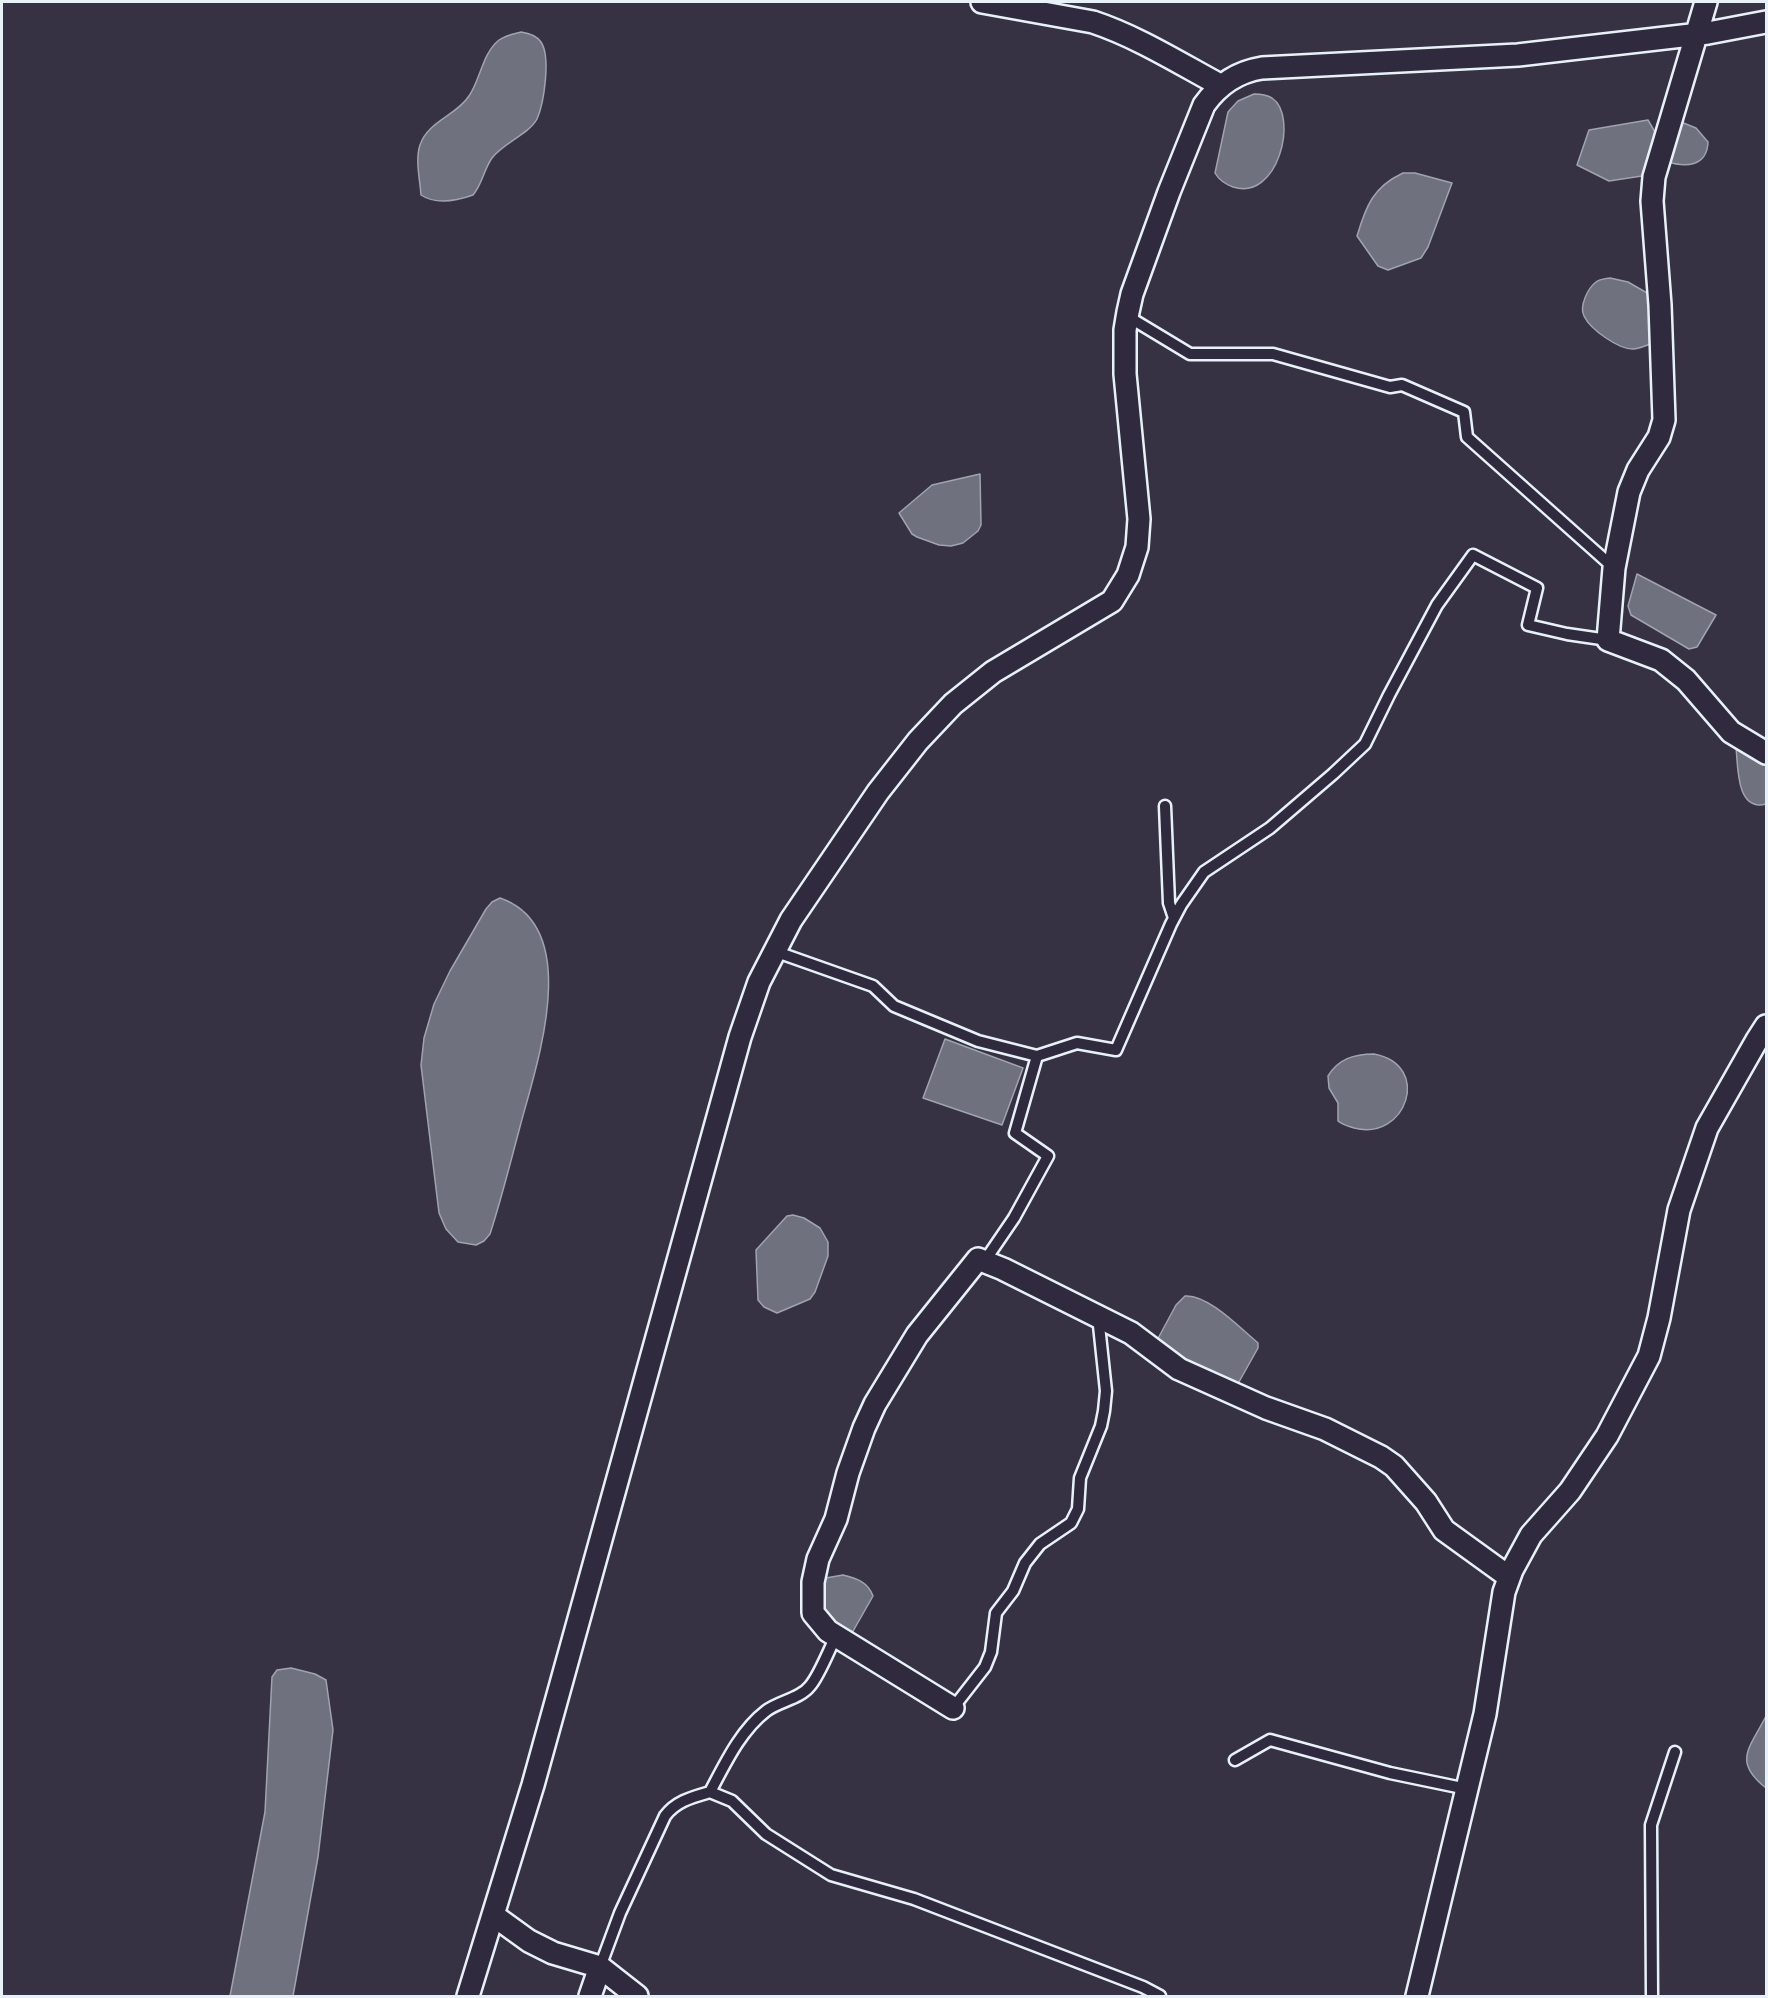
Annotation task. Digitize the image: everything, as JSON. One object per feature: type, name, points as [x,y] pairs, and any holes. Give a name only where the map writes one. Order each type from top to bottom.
[{"type":"street","points":[[982,2],[1093,22],[1126,34],[1220,85]]},
{"type":"street","points":[[1706,2],[1653,177],[1652,201],[1660,305],[1665,420],[1659,437],[1631,484],[1614,568],[1608,640],[1661,660],[1686,680],[1731,732],[1767,753]]},
{"type":"street","points":[[468,1996],[533,1785],[740,1037],[759,982],[791,920],[878,792],[935,722],[953,704],[993,672],[1112,601],[1121,588],[1134,560],[1140,519],[1125,374],[1127,316],[1132,294],[1198,116],[1211,94],[1220,85],[1241,73],[1262,68],[1518,55],[1695,35],[1767,22]]},
{"type":"street","points":[[1417,1996],[1485,1714],[1500,1614],[1509,1577],[1531,1535],[1570,1491],[1607,1436],[1649,1356],[1659,1318],[1679,1210],[1707,1128],[1756,1040],[1767,1026]]},
{"type":"street","points":[[953,1708],[828,1631],[813,1613],[813,1582],[818,1559],[836,1519],[848,1473],[875,1404],[917,1335],[978,1259],[1003,1269],[1131,1333],[1179,1368],[1266,1408],[1325,1429],[1381,1458],[1394,1466],[1420,1495],[1444,1530],[1509,1577]]},
{"type":"street","points":[[493,1915],[529,1941],[553,1953],[600,1967],[637,1996]]},
{"type":"street","points":[[590,1996],[600,1967]]},
{"type":"lane","points":[[1127,316],[1190,354],[1273,354],[1389,387],[1402,385],[1464,412],[1467,437],[1614,568]]},
{"type":"lane","points":[[774,951],[873,987],[894,1006],[978,1041],[1037,1056],[1077,1043],[1116,1050],[1174,918],[1204,872],[1270,828],[1365,744],[1437,605],[1473,555],[1537,588],[1528,625],[1608,640]]},
{"type":"lane","points":[[1165,806],[1169,903],[1174,918]]},
{"type":"lane","points":[[984,1262],[1014,1218],[1048,1156],[1014,1133],[1037,1056]]},
{"type":"lane","points":[[953,1708],[985,1667],[991,1652],[996,1613],[1012,1592],[1025,1563],[1040,1544],[1071,1523],[1078,1509],[1080,1478],[1101,1426],[1104,1411],[1106,1391],[1098,1316]]},
{"type":"lane","points":[[710,1792],[727,1760],[755,1722],[767,1710],[789,1701],[810,1687],[836,1636]]},
{"type":"lane","points":[[1235,1761],[1270,1740],[1390,1773],[1467,1789]]},
{"type":"lane","points":[[1652,1996],[1651,1825],[1675,1752]]},
{"type":"lane","points":[[600,1967],[620,1913],[665,1816],[669,1810],[682,1801],[710,1792],[732,1801],[766,1834],[831,1875],[914,1899],[1143,1987],[1160,1996]]},
{"type":"water","points":[[521,32],[541,42],[546,58],[542,102],[537,119],[492,158],[473,195],[440,201],[421,195],[418,157],[424,137],[429,130],[457,109],[469,96],[493,46],[504,37]]},
{"type":"water","points":[[1254,94],[1272,98],[1280,108],[1284,122],[1280,155],[1262,182],[1249,188],[1233,187],[1222,182],[1215,173],[1228,112],[1238,101]]},
{"type":"water","points":[[1648,120],[1655,132],[1642,176],[1609,181],[1577,165],[1589,130]]},
{"type":"water","points":[[1681,122],[1696,128],[1708,142],[1704,156],[1694,164],[1666,161]]},
{"type":"water","points":[[1403,173],[1415,173],[1452,183],[1428,247],[1421,258],[1388,270],[1378,266],[1357,236],[1372,198],[1384,185]]},
{"type":"water","points":[[1610,278],[1628,282],[1654,297],[1653,343],[1634,349],[1621,346],[1606,338],[1587,321],[1583,312],[1583,302],[1587,293],[1596,282]]},
{"type":"water","points":[[980,474],[981,525],[978,531],[963,543],[951,546],[939,545],[912,534],[899,513],[932,485]]},
{"type":"water","points":[[1637,574],[1716,615],[1697,647],[1689,649],[1631,615],[1628,606]]},
{"type":"water","points":[[1736,747],[1766,763],[1766,804],[1756,805],[1744,794],[1738,775]]},
{"type":"water","points":[[500,898],[526,914],[541,937],[548,966],[548,999],[544,1033],[536,1067],[499,1206],[490,1234],[476,1245],[458,1242],[446,1229],[439,1213],[421,1065],[424,1038],[434,1004],[450,971],[486,909]]},
{"type":"water","points":[[945,1039],[1023,1068],[1002,1125],[923,1098]]},
{"type":"water","points":[[1374,1054],[1392,1061],[1403,1072],[1407,1086],[1406,1100],[1399,1114],[1387,1124],[1372,1129],[1354,1128],[1338,1121],[1338,1103],[1329,1088],[1328,1076],[1337,1065],[1347,1059]]},
{"type":"water","points":[[787,1216],[804,1218],[820,1228],[828,1242],[828,1256],[815,1292],[810,1299],[777,1313],[764,1307],[758,1300],[756,1250]]},
{"type":"water","points":[[1185,1296],[1194,1297],[1214,1306],[1258,1343],[1258,1348],[1235,1389],[1155,1344],[1176,1305]]},
{"type":"water","points":[[843,1575],[861,1581],[873,1596],[852,1633],[843,1632],[822,1612],[820,1579]]},
{"type":"water","points":[[291,1668],[315,1674],[326,1680],[333,1730],[318,1857],[293,1996],[230,1996],[265,1812],[272,1677],[277,1670]]},
{"type":"water","points":[[1766,1716],[1766,1788],[1749,1770],[1747,1754]]}]
